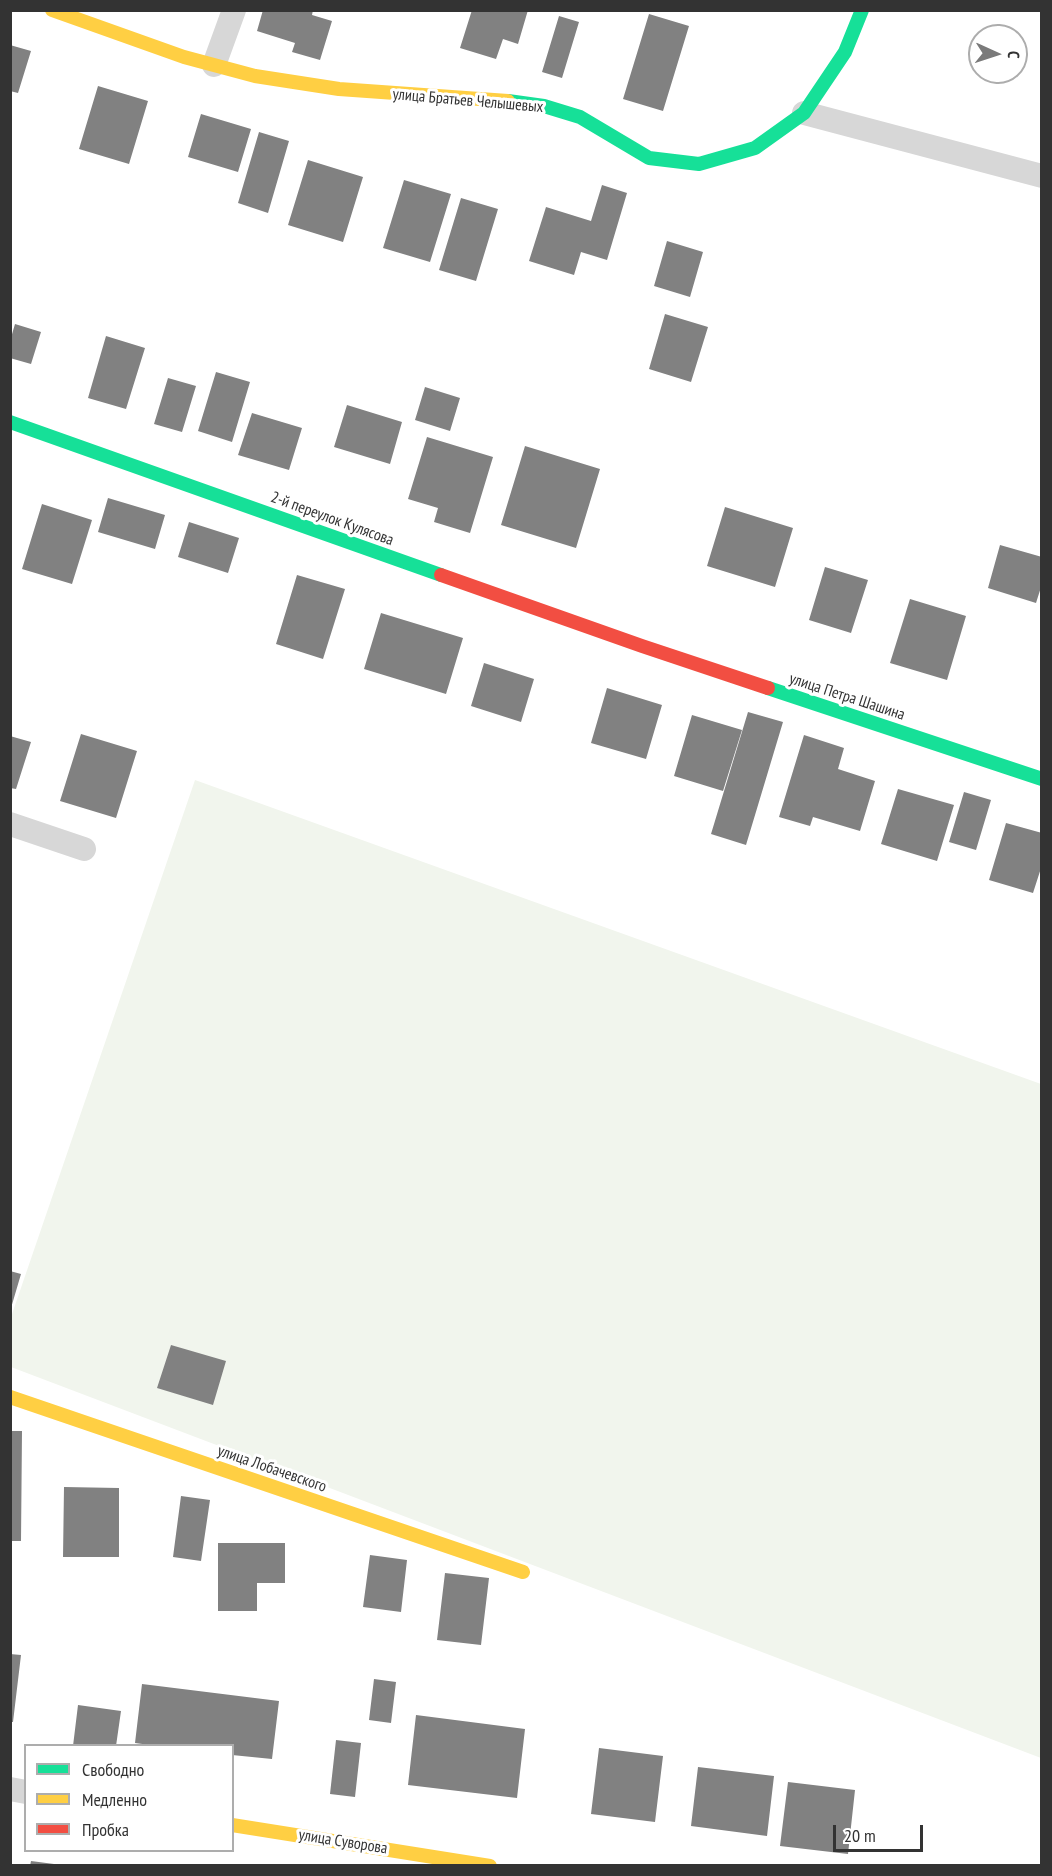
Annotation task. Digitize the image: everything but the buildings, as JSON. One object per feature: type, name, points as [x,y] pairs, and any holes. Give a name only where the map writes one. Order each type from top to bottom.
[{"type":"street","name":"улица Братьев Челышевых","points":[[52,10],[184,57],[255,76],[339,89],[509,101],[544,106],[580,117],[649,158],[699,164],[755,148],[804,113]]},
{"type":"street","points":[[214,65],[234,10]]},
{"type":"street","points":[[862,10],[845,52],[804,113],[1041,176]]},
{"type":"street","name":"2-й переулок Кулясова","points":[[10,422],[642,646]]},
{"type":"street","name":"улица Петра Шашина","points":[[642,646],[1041,779]]},
{"type":"street","points":[[10,824],[84,849]]},
{"type":"street","name":"улица Лобачевского","points":[[10,1397],[523,1572]]},
{"type":"street","name":"улица Суворова","points":[[234,1824],[490,1866]]},
{"type":"shaded area","points":[[195,780],[1041,1084],[1041,1758],[11,1367],[11,1317]]},
{"type":"traffic: fast","points":[[508,101],[544,106],[580,117],[649,158],[699,164],[755,148],[804,113],[845,52],[862,10]]},
{"type":"traffic: fast","points":[[10,422],[441,575]]},
{"type":"traffic: fast","points":[[768,688],[1042,779]]},
{"type":"traffic: slow","points":[[52,10],[184,57],[255,76],[339,89],[508,101]]},
{"type":"traffic: slow","points":[[10,1397],[523,1572]]},
{"type":"traffic: slow","points":[[234,1825],[490,1866]]},
{"type":"traffic: jam","points":[[441,575],[768,688]]}]
